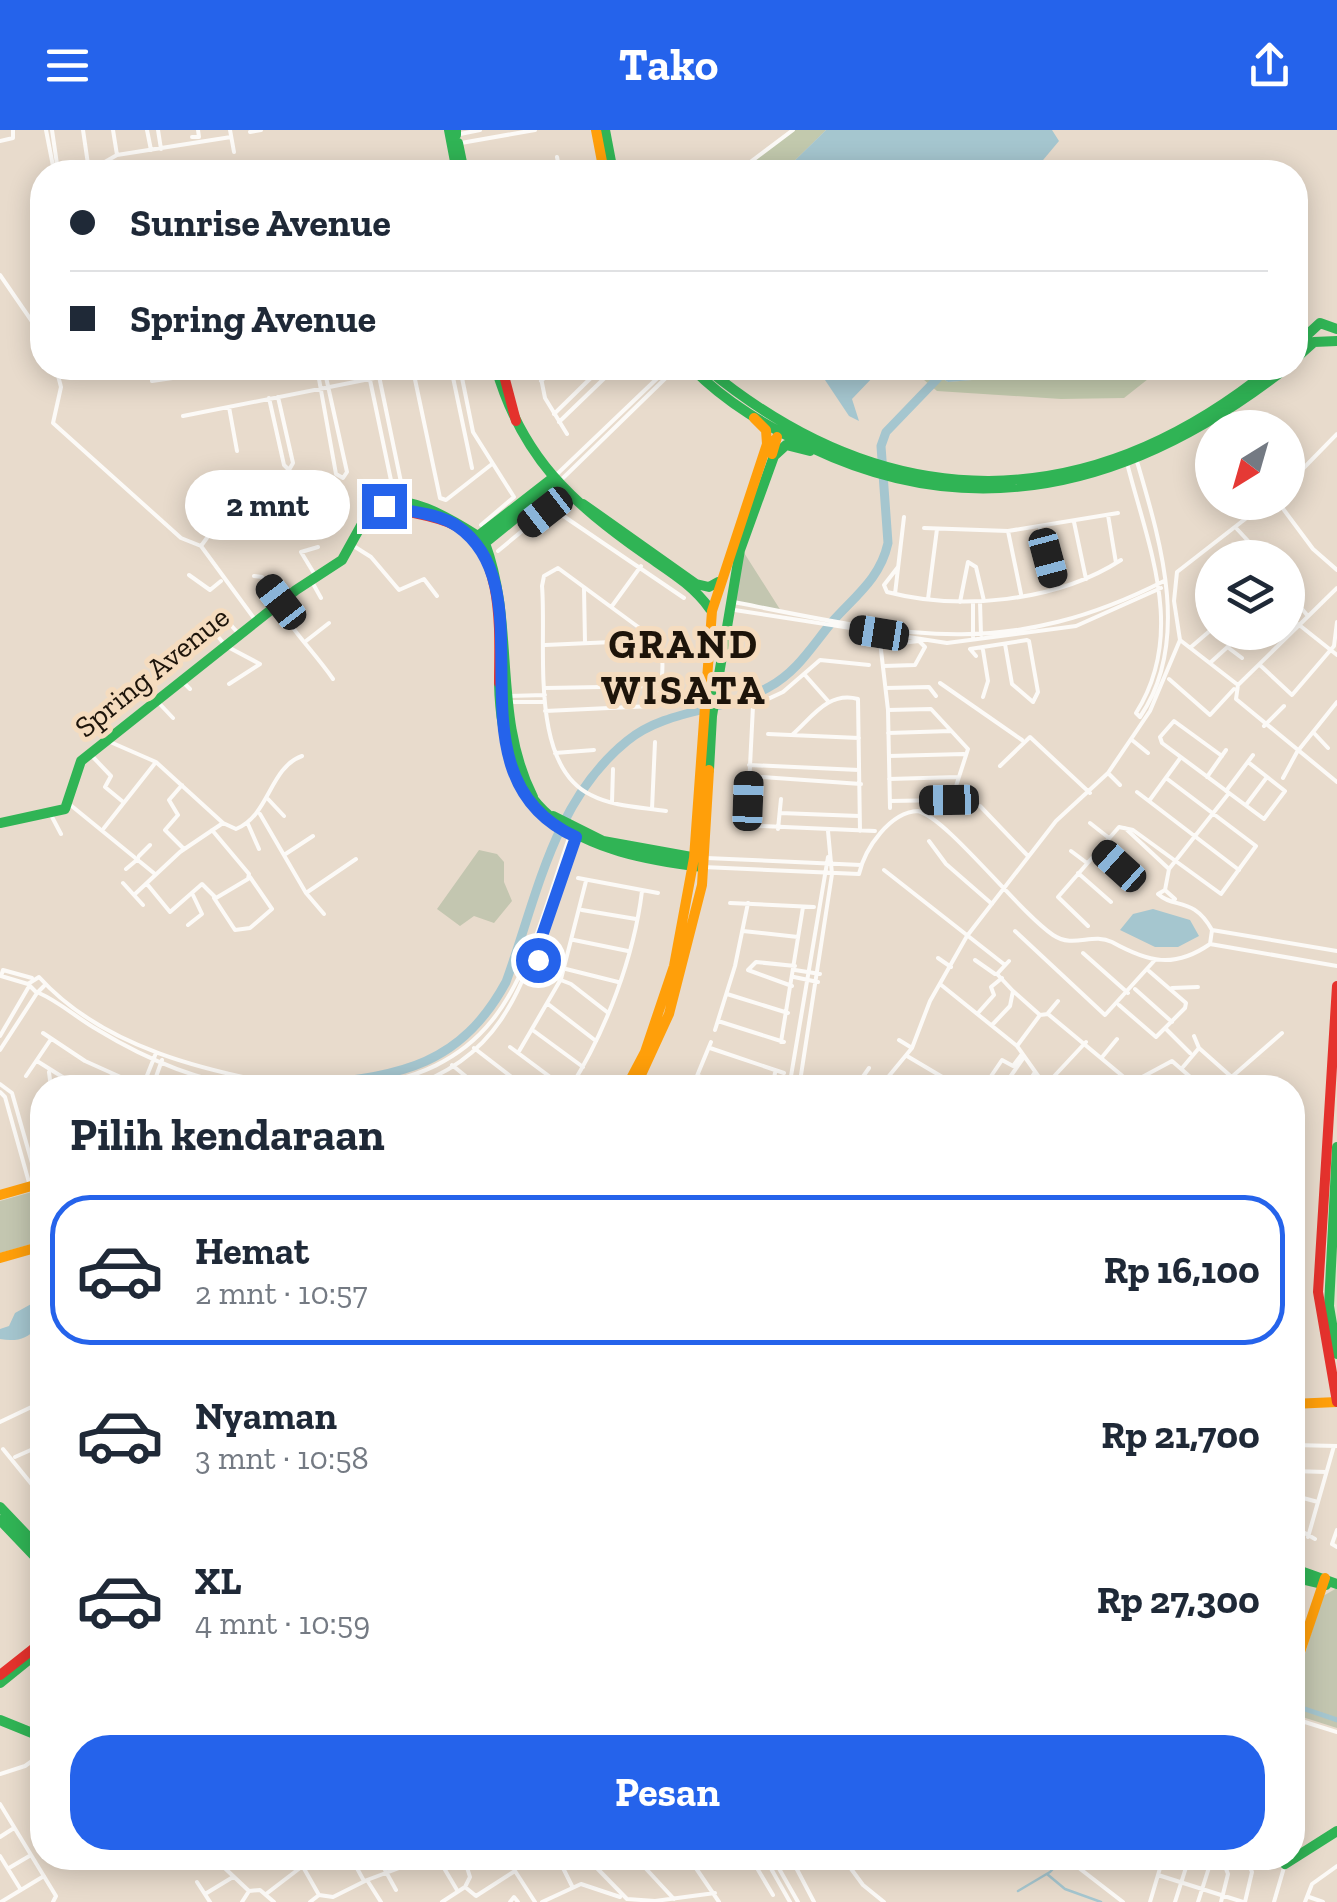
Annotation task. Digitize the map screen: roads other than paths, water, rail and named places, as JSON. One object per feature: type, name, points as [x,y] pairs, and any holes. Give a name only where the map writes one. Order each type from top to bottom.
[{"type":"street","points":[[49,130],[57,160]]},
{"type":"street","points":[[49,130],[52,160]]},
{"type":"street","points":[[83,130],[87,160]]},
{"type":"street","points":[[113,130],[117,155]]},
{"type":"street","points":[[147,130],[150,150]]},
{"type":"street","points":[[158,130],[161,149]]},
{"type":"street","points":[[250,132],[260,130]]},
{"type":"street","points":[[453,137],[480,130]]},
{"type":"street","points":[[453,137],[535,130]]},
{"type":"street","points":[[753,160],[793,130]]},
{"type":"street","points":[[601,131],[603,160]]},
{"type":"street","points":[[601,131],[609,160]]},
{"type":"street","points":[[108,160],[117,155],[231,133],[234,152]]},
{"type":"street","points":[[0,141],[13,134]]},
{"type":"street","points":[[557,156],[558,160]]},
{"type":"street","points":[[0,275],[30,319]]},
{"type":"street","points":[[1308,334],[1320,323],[1337,328]]},
{"type":"street","points":[[1308,347],[1314,342],[1337,341]]},
{"type":"street","points":[[59,380],[53,423],[181,538],[200,546],[256,622]]},
{"type":"street","points":[[319,380],[336,474],[344,478],[347,472],[327,380]]},
{"type":"street","points":[[183,416],[361,380]]},
{"type":"street","points":[[370,380],[393,490],[399,494],[402,487],[380,380]]},
{"type":"street","points":[[415,380],[442,500],[492,464]]},
{"type":"street","points":[[454,380],[472,468]]},
{"type":"street","points":[[462,380],[473,432],[514,499],[481,526]]},
{"type":"street","points":[[502,380],[511,420],[558,485],[696,590],[712,611]]},
{"type":"street","points":[[554,414],[589,380]]},
{"type":"street","points":[[559,422],[602,380]]},
{"type":"street","points":[[379,503],[388,500],[440,512],[478,536],[558,485],[657,380]]},
{"type":"street","points":[[480,542],[558,485],[664,380]]},
{"type":"street","points":[[707,380],[754,418],[810,451]]},
{"type":"street","points":[[719,380],[742,402],[789,433],[878,472]]},
{"type":"street","points":[[1131,459],[1218,410],[1257,380]]},
{"type":"street","points":[[766,473],[780,448],[810,451],[896,476],[944,479],[1010,479],[1131,459],[1220,420],[1271,380]]},
{"type":"street","points":[[541,381],[567,434]]},
{"type":"street","points":[[269,398],[284,464],[289,470],[293,463],[278,397]]},
{"type":"street","points":[[228,407],[237,451]]},
{"type":"street","points":[[642,1075],[682,976],[699,862],[712,611],[768,436],[754,418]]},
{"type":"street","points":[[1305,467],[1337,434]]},
{"type":"street","points":[[707,712],[730,600],[777,438],[749,494]]},
{"type":"street","points":[[1131,459],[1165,583],[1170,630],[1165,665],[1139,717],[1136,713],[1154,680],[1163,640],[1158,587],[1131,459]]},
{"type":"street","points":[[558,485],[696,584],[709,587],[719,581]]},
{"type":"street","points":[[200,546],[234,501]]},
{"type":"street","points":[[379,503],[449,521],[480,542],[500,584],[505,618],[503,699],[512,750],[522,778],[564,828],[699,862],[859,874],[890,822],[918,811],[939,822],[1031,916],[1070,944],[1104,939],[1154,962],[1184,959],[1210,944],[1337,966]]},
{"type":"street","name":"Spring Avenue","points":[[52,815],[68,802],[75,768],[157,701],[186,686],[226,646],[279,603],[336,564],[352,546],[370,507],[379,503]]},
{"type":"street","points":[[498,551],[551,510],[684,598]]},
{"type":"street","points":[[924,528],[1008,532],[1118,513]]},
{"type":"street","points":[[894,594],[904,516]]},
{"type":"street","points":[[898,567],[884,588],[894,594],[982,602],[1056,587],[1086,579],[1118,562],[1108,516]]},
{"type":"street","points":[[1222,540],[1247,520]]},
{"type":"street","points":[[1292,520],[1314,550],[1337,570]]},
{"type":"street","points":[[1074,522],[1086,579]]},
{"type":"street","points":[[928,598],[936,529]]},
{"type":"street","points":[[1040,529],[1056,587]]},
{"type":"street","points":[[1237,529],[1247,540]]},
{"type":"street","points":[[1008,532],[1021,594]]},
{"type":"street","points":[[318,546],[301,552],[322,598]]},
{"type":"street","points":[[352,546],[371,557],[400,590],[424,579],[437,596]]},
{"type":"street","points":[[890,1075],[912,1048],[940,984],[967,936],[1061,816],[1090,793],[1132,740],[1168,678],[1180,640],[1174,578],[1195,558]]},
{"type":"street","points":[[960,602],[968,562],[976,566],[982,602],[975,643],[986,669],[983,697]]},
{"type":"street","points":[[612,606],[641,566]]},
{"type":"street","points":[[545,711],[652,706],[660,686],[662,647],[658,640],[558,568],[544,576],[545,711],[554,753],[586,793],[612,802],[666,811]]},
{"type":"street","points":[[189,575],[210,590],[222,580]]},
{"type":"street","points":[[254,576],[262,577],[296,635],[306,641],[334,678]]},
{"type":"street","points":[[975,643],[1092,622],[1165,583]]},
{"type":"street","points":[[975,643],[1090,614],[1158,587]]},
{"type":"street","points":[[584,588],[584,643]]},
{"type":"street","points":[[1305,617],[1337,588]]},
{"type":"street","points":[[730,600],[948,644],[1030,642],[1038,692],[1033,702],[1012,684],[1006,644]]},
{"type":"street","points":[[973,602],[976,656],[978,664],[986,669]]},
{"type":"street","points":[[1305,611],[1308,614]]},
{"type":"street","points":[[222,614],[240,635]]},
{"type":"street","points":[[1090,614],[1092,622]]},
{"type":"street","points":[[1261,666],[1291,696],[1335,653],[1337,622]]},
{"type":"street","points":[[306,641],[329,624]]},
{"type":"street","points":[[1305,629],[1335,653]]},
{"type":"street","points":[[878,630],[888,710],[890,804],[949,800]]},
{"type":"street","points":[[214,632],[226,646],[260,664],[229,684]]},
{"type":"street","points":[[545,644],[658,640]]},
{"type":"street","points":[[1180,640],[1211,662],[1236,687],[1236,699],[1264,726],[1337,782]]},
{"type":"street","points":[[882,645],[919,641],[925,648],[914,664],[884,666]]},
{"type":"street","points":[[1191,648],[1195,644]]},
{"type":"street","points":[[1211,662],[1226,650]]},
{"type":"street","points":[[1235,650],[1242,658]]},
{"type":"street","points":[[1168,678],[1210,715],[1275,650]]},
{"type":"street","points":[[747,826],[752,706],[774,698],[823,659],[869,665]]},
{"type":"street","points":[[805,674],[828,701]]},
{"type":"street","points":[[940,683],[1022,740]]},
{"type":"street","points":[[503,699],[545,691],[660,686]]},
{"type":"street","points":[[886,688],[929,686],[936,696]]},
{"type":"street","points":[[792,734],[828,701],[843,696],[858,699],[860,831]]},
{"type":"street","points":[[503,699],[545,702]]},
{"type":"street","points":[[157,701],[174,718]]},
{"type":"street","points":[[1283,778],[1297,752],[1337,702]]},
{"type":"street","points":[[1264,726],[1284,706]]},
{"type":"street","points":[[888,710],[932,709],[968,749],[947,812],[927,800]]},
{"type":"street","points":[[1222,756],[1174,721],[1160,741],[1264,820],[1285,791],[1248,762]]},
{"type":"street","points":[[888,733],[952,731]]},
{"type":"street","points":[[1313,732],[1328,748]]},
{"type":"street","points":[[768,734],[859,738]]},
{"type":"street","points":[[1000,766],[1022,740],[1030,737],[1090,793]]},
{"type":"street","points":[[1132,740],[1148,752]]},
{"type":"street","points":[[108,741],[156,762],[223,823],[236,829],[260,814],[285,770],[302,756]]},
{"type":"street","points":[[652,809],[655,742]]},
{"type":"street","points":[[554,753],[594,750]]},
{"type":"street","points":[[1207,777],[1226,750]]},
{"type":"street","points":[[90,754],[111,776],[105,787],[122,802]]},
{"type":"street","points":[[889,756],[964,754]]},
{"type":"street","points":[[1210,944],[1212,930],[1198,910],[1164,890],[1169,869],[1214,814],[1253,755]]},
{"type":"street","points":[[1150,801],[1181,758]]},
{"type":"street","points":[[104,828],[156,762]]},
{"type":"street","points":[[749,765],[860,770]]},
{"type":"street","points":[[612,769],[612,802]]},
{"type":"street","points":[[1108,773],[1120,785]]},
{"type":"street","points":[[748,776],[861,784]]},
{"type":"street","points":[[1246,806],[1268,776]]},
{"type":"street","points":[[889,779],[958,777]]},
{"type":"street","points":[[1122,825],[1221,894],[1256,846],[1166,778]]},
{"type":"street","points":[[182,785],[169,800],[178,816],[165,830],[184,849]]},
{"type":"street","points":[[1137,792],[1239,870]]},
{"type":"street","points":[[268,799],[284,816]]},
{"type":"street","points":[[778,829],[781,799]]},
{"type":"street","points":[[68,802],[155,874]]},
{"type":"street","points":[[980,806],[1029,856]]},
{"type":"street","points":[[780,813],[859,816]]},
{"type":"street","points":[[260,814],[306,894],[324,914]]},
{"type":"street","points":[[0,823],[52,815],[61,834]]},
{"type":"street","points":[[135,894],[184,849],[223,823]]},
{"type":"street","points":[[248,824],[260,849]]},
{"type":"street","points":[[1090,824],[1108,838]]},
{"type":"street","points":[[736,825],[828,832],[876,831]]},
{"type":"street","points":[[1088,926],[1058,897],[1122,825]]},
{"type":"street","points":[[1122,825],[1169,869]]},
{"type":"street","points":[[429,1075],[473,1048],[530,968],[564,828]]},
{"type":"street","points":[[147,884],[170,912],[202,884],[235,930],[250,928],[272,910],[212,830]]},
{"type":"street","points":[[802,1075],[820,974],[832,874],[828,866],[828,832]]},
{"type":"street","points":[[284,855],[313,836]]},
{"type":"street","points":[[929,841],[946,864],[992,904]]},
{"type":"street","points":[[126,869],[150,845]]},
{"type":"street","points":[[1099,849],[1138,884]]},
{"type":"street","points":[[1071,851],[1087,863]]},
{"type":"street","points":[[306,894],[356,859]]},
{"type":"street","points":[[699,862],[861,865]]},
{"type":"street","points":[[632,1075],[663,1003],[699,862]]},
{"type":"street","points":[[792,1075],[828,866]]},
{"type":"street","points":[[884,870],[1007,963],[991,987],[994,995],[978,1013]]},
{"type":"street","points":[[1078,873],[1111,902]]},
{"type":"street","points":[[214,898],[250,877]]},
{"type":"street","points":[[578,878],[658,893]]},
{"type":"street","points":[[518,1053],[562,978],[582,910],[586,881]]},
{"type":"street","points":[[123,883],[143,905]]},
{"type":"street","points":[[577,1075],[596,1040],[618,982],[642,890]]},
{"type":"street","points":[[188,925],[202,914],[192,893]]},
{"type":"street","points":[[730,902],[814,907]]},
{"type":"street","points":[[715,1030],[748,903]]},
{"type":"street","points":[[718,1022],[783,1042],[803,907]]},
{"type":"street","points":[[582,910],[636,920]]},
{"type":"street","points":[[1015,930],[1105,1015],[1154,962]]},
{"type":"street","points":[[1212,930],[1337,951]]},
{"type":"street","points":[[742,932],[799,937]]},
{"type":"street","points":[[1233,948],[1235,934]]},
{"type":"street","points":[[572,940],[628,952]]},
{"type":"street","points":[[1084,953],[1128,993]]},
{"type":"street","points":[[938,958],[951,967]]},
{"type":"street","points":[[975,960],[1000,976],[1040,1014],[1048,1014],[1086,1042],[1123,1075]]},
{"type":"street","points":[[792,986],[748,970],[756,962],[820,974]]},
{"type":"street","points":[[546,964],[618,982]]},
{"type":"street","points":[[30,983],[1,976],[2,970],[30,983],[38,993],[101,1032],[212,1075]]},
{"type":"street","points":[[1119,1004],[1153,1036],[1166,1029],[1187,1006],[1149,970]]},
{"type":"street","points":[[794,971],[818,982]]},
{"type":"street","points":[[543,973],[562,978],[607,1012]]},
{"type":"street","points":[[0,1036],[30,983],[39,977],[44,986],[76,1009],[155,1056]]},
{"type":"street","points":[[940,984],[1016,1046],[1038,1075]]},
{"type":"street","points":[[0,1050],[44,986]]},
{"type":"street","points":[[1170,989],[1198,986]]},
{"type":"street","points":[[1332,1348],[1318,1292],[1337,986]]},
{"type":"street","points":[[1134,988],[1172,1022]]},
{"type":"street","points":[[992,1026],[1010,1006],[1014,991]]},
{"type":"street","points":[[727,994],[788,1013]]},
{"type":"street","points":[[1048,1014],[1058,1001]]},
{"type":"street","points":[[548,1004],[596,1040]]},
{"type":"street","points":[[1016,1046],[1040,1014]]},
{"type":"street","points":[[1166,1029],[1190,1053]]},
{"type":"street","points":[[534,1031],[583,1067]]},
{"type":"street","points":[[1194,1036],[1199,1048],[1232,1075],[1282,1032]]},
{"type":"street","points":[[43,1033],[112,1074]]},
{"type":"street","points":[[26,1076],[51,1038]]},
{"type":"street","points":[[899,1040],[912,1048]]},
{"type":"street","points":[[1103,1056],[1117,1040]]},
{"type":"street","points":[[1057,1075],[1086,1042]]},
{"type":"street","points":[[698,1075],[710,1045],[784,1073]]},
{"type":"street","points":[[510,1046],[549,1075]]},
{"type":"street","points":[[1085,1058],[1092,1047]]},
{"type":"street","points":[[473,1048],[509,1075]]},
{"type":"street","points":[[1182,1068],[1199,1048]]},
{"type":"street","points":[[148,1075],[155,1056]]},
{"type":"street","points":[[907,1056],[939,1075]]},
{"type":"street","points":[[1011,1075],[1023,1056]]},
{"type":"street","points":[[991,1075],[1002,1060],[1013,1066],[1023,1056]]},
{"type":"street","points":[[163,1059],[224,1075]]},
{"type":"street","points":[[157,1075],[163,1059]]},
{"type":"street","points":[[37,1061],[55,1075]]},
{"type":"street","points":[[1149,1075],[1170,1061],[1189,1075]]},
{"type":"street","points":[[418,1075],[450,1064]]},
{"type":"street","points":[[450,1064],[464,1075]]},
{"type":"street","points":[[794,1064],[803,1065]]},
{"type":"street","points":[[864,1075],[869,1068]]},
{"type":"street","points":[[775,1075],[776,1070]]},
{"type":"street","points":[[0,1084],[12,1093],[30,1159]]},
{"type":"street","points":[[0,1092],[30,1165]]},
{"type":"street","points":[[1305,1403],[1337,1402],[1329,1306],[1337,1149]]},
{"type":"street","points":[[0,1195],[30,1186]]},
{"type":"street","points":[[0,1258],[30,1249]]},
{"type":"street","points":[[0,1422],[30,1408]]},
{"type":"street","points":[[1305,1445],[1335,1446],[1308,1536]]},
{"type":"street","points":[[3,1449],[30,1481]]},
{"type":"street","points":[[13,1458],[30,1451]]},
{"type":"street","points":[[1305,1471],[1326,1472]]},
{"type":"street","points":[[1305,1499],[1318,1502]]},
{"type":"street","points":[[0,1506],[30,1547]]},
{"type":"street","points":[[0,1520],[30,1543]]},
{"type":"street","points":[[1335,1546],[1337,1530]]},
{"type":"street","points":[[1305,1532],[1316,1539]]},
{"type":"street","points":[[1305,1573],[1324,1581]]},
{"type":"street","points":[[1305,1578],[1337,1584]]},
{"type":"street","points":[[1305,1621],[1324,1581]]},
{"type":"street","points":[[0,1675],[30,1654]]},
{"type":"street","points":[[0,1683],[30,1657]]},
{"type":"street","points":[[0,1720],[30,1733]]},
{"type":"street","points":[[1305,1722],[1337,1732]]},
{"type":"street","points":[[0,1774],[30,1762]]},
{"type":"street","points":[[0,1804],[30,1853]]},
{"type":"street","points":[[0,1836],[14,1828]]},
{"type":"street","points":[[1305,1849],[1337,1831]]},
{"type":"street","points":[[0,1856],[21,1890]]},
{"type":"street","points":[[8,1869],[30,1856]]},
{"type":"street","points":[[1323,1902],[1306,1899],[1312,1884],[1337,1866]]},
{"type":"street","points":[[40,1870],[56,1896],[54,1902]]},
{"type":"street","points":[[226,1870],[249,1891],[266,1894],[274,1902]]},
{"type":"street","points":[[266,1894],[297,1870]]},
{"type":"street","points":[[301,1870],[318,1894],[334,1900],[385,1870],[396,1890]]},
{"type":"street","points":[[359,1870],[381,1902]]},
{"type":"street","points":[[445,1870],[457,1890]]},
{"type":"street","points":[[442,1902],[465,1887],[470,1877],[468,1870]]},
{"type":"street","points":[[564,1870],[572,1886]]},
{"type":"street","points":[[598,1870],[627,1899],[674,1899],[715,1893]]},
{"type":"street","points":[[649,1870],[674,1899]]},
{"type":"street","points":[[699,1870],[719,1902]]},
{"type":"street","points":[[758,1870],[773,1895]]},
{"type":"street","points":[[771,1870],[790,1902]]},
{"type":"street","points":[[779,1870],[798,1902]]},
{"type":"street","points":[[797,1870],[814,1902]]},
{"type":"street","points":[[853,1870],[880,1901]]},
{"type":"street","points":[[1082,1870],[1123,1902]]},
{"type":"street","points":[[1149,1900],[1159,1870]]},
{"type":"street","points":[[1175,1902],[1185,1870]]},
{"type":"street","points":[[1198,1902],[1208,1870]]},
{"type":"street","points":[[1222,1899],[1226,1870]]},
{"type":"street","points":[[1158,1875],[1222,1899],[1244,1902],[1251,1870]]},
{"type":"street","points":[[1274,1902],[1286,1870]]},
{"type":"street","points":[[465,1887],[476,1896],[515,1872],[538,1902],[572,1886],[589,1884],[620,1896],[613,1902]]},
{"type":"street","points":[[1325,1874],[1337,1878]]},
{"type":"street","points":[[1,1902],[44,1876]]},
{"type":"street","points":[[205,1894],[233,1877]]},
{"type":"street","points":[[197,1882],[210,1902]]},
{"type":"street","points":[[242,1902],[249,1891]]},
{"type":"street","points":[[310,1902],[318,1894]]},
{"type":"street","points":[[510,1902],[514,1896],[518,1902]]},
{"type":"water","points":[[826,130],[1052,130],[1059,141],[1043,160],[795,160]]},
{"type":"water","points":[[825,380],[870,380],[852,399],[859,421],[849,416]]},
{"type":"water","points":[[1153,909],[1190,920],[1199,936],[1178,947],[1155,947],[1120,930],[1133,914]]},
{"type":"water","points":[[30,1305],[30,1334],[20,1339],[0,1339],[0,1329],[9,1326],[15,1313]]},
{"type":"waterway","points":[[378,1075],[426,1061],[448,1049],[488,1010],[506,982],[538,884],[564,821],[602,765],[643,730],[752,695],[779,681],[866,586],[888,543],[881,446],[886,432],[936,380]]},
{"type":"waterway","points":[[1305,1709],[1337,1720]]},
{"type":"waterway","points":[[1018,1891],[1052,1870]]},
{"type":"waterway","points":[[1047,1874],[1065,1889],[1101,1902]]},
{"type":"district","name":"GRAND WISATA","points":[[684,667]]}]
